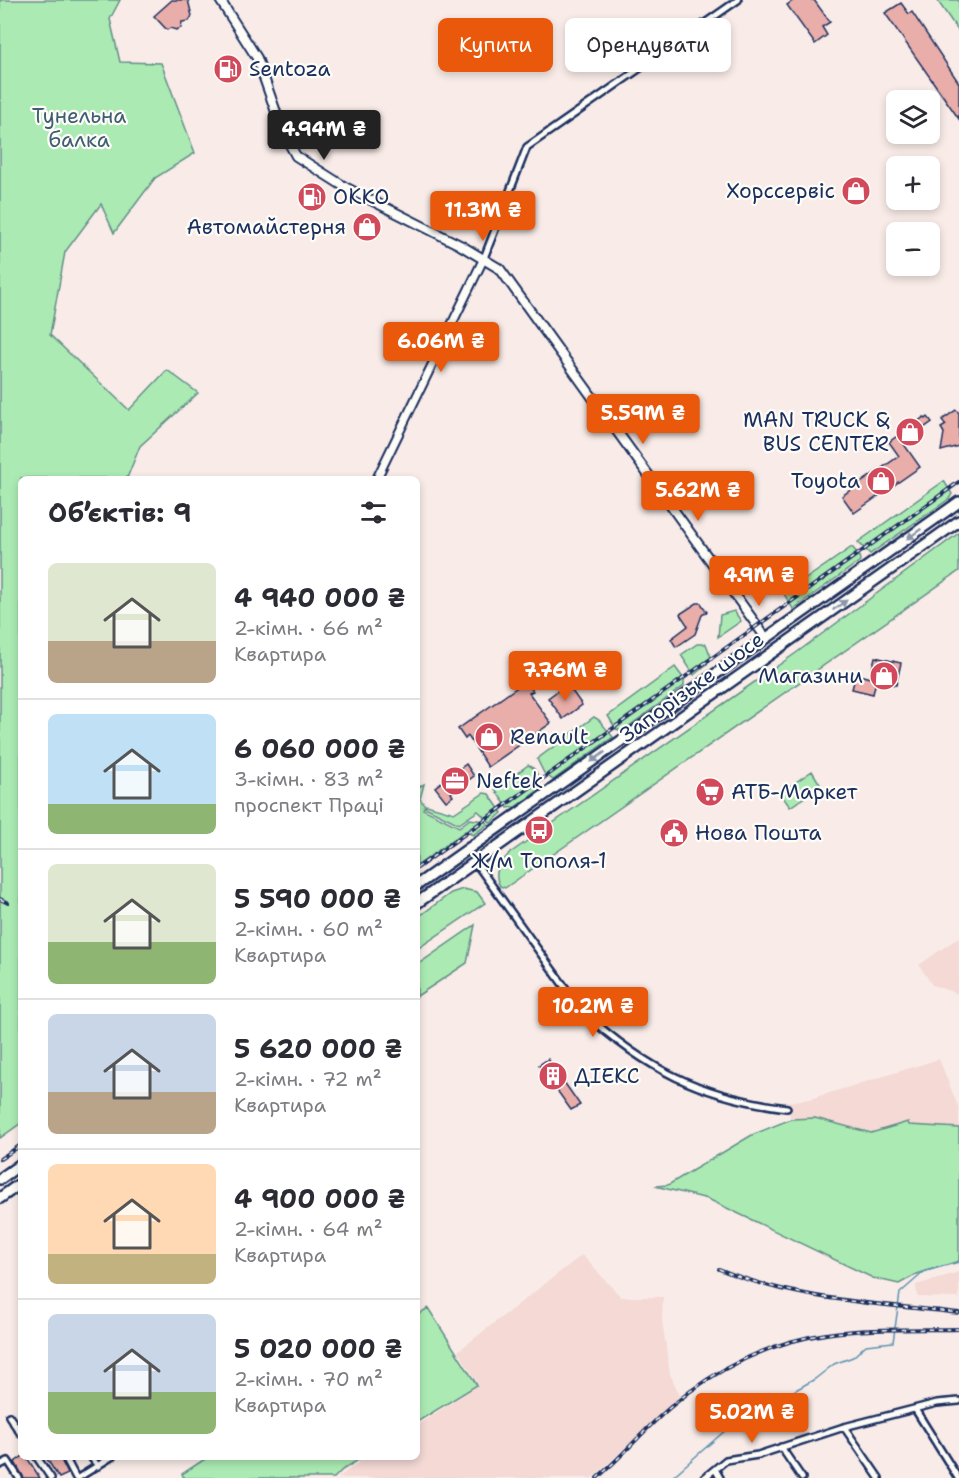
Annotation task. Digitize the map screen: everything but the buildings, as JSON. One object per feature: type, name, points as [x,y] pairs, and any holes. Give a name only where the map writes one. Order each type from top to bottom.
[{"type":"main road","points":[[220,0],[257,58],[283,132],[296,156],[345,187],[484,258],[506,275],[775,650]]},
{"type":"main road","name":"Запорізьке шосе","points":[[420,883],[959,502]]},
{"type":"main road","name":"Запорізьке шосе","points":[[420,901],[959,521]]},
{"type":"main road","points":[[466,850],[475,862]]},
{"type":"main road","points":[[0,1179],[18,1166]]},
{"type":"main road","points":[[0,1198],[18,1185]]},
{"type":"street","points":[[378,476],[484,258],[527,147],[738,0]]},
{"type":"street","points":[[475,862],[582,1011],[607,1034],[649,1064],[690,1085],[749,1103],[787,1108]]},
{"type":"street","points":[[704,1478],[726,1460],[758,1455],[844,1427],[937,1403],[959,1401]]},
{"type":"street","points":[[915,1409],[958,1477]]},
{"type":"street","points":[[9,1416],[18,1430]]},
{"type":"street","points":[[844,1427],[879,1478]]},
{"type":"street","points":[[781,1447],[802,1478]]},
{"type":"street","points":[[39,1460],[51,1478]]},
{"type":"street","points":[[67,1460],[77,1478],[107,1460]]},
{"type":"street","points":[[93,1460],[98,1466]]},
{"type":"street","points":[[0,1465],[8,1461],[19,1478]]},
{"type":"street","points":[[715,1469],[720,1478]]},
{"type":"shaded area","points":[[959,937],[958,994],[932,985],[919,965]]},
{"type":"shaded area","points":[[939,1059],[959,1109],[959,1128],[909,1125],[908,1122],[871,1133],[815,1118],[791,1119],[786,1102],[810,1099]]},
{"type":"shaded area","points":[[582,1255],[621,1297],[663,1297],[662,1320],[670,1374],[680,1396],[591,1478],[337,1478],[363,1460],[420,1460],[420,1423],[479,1385],[458,1351]]},
{"type":"shaded area","points":[[959,1272],[959,1298],[917,1297],[916,1285]]},
{"type":"green space","name":"Тунельна балка","points":[[0,0],[120,0],[110,19],[120,62],[161,63],[195,153],[155,178],[114,233],[101,204],[65,252],[50,335],[129,410],[167,370],[198,393],[140,446],[128,476],[18,476],[18,1125],[0,1138]]},
{"type":"green space","points":[[937,0],[959,0],[959,32]]},
{"type":"green space","points":[[944,481],[952,494],[949,499],[870,554],[858,542]]},
{"type":"green space","points":[[959,533],[959,571],[505,888],[500,886],[497,877],[498,868],[510,853],[796,653]]},
{"type":"green space","points":[[852,547],[859,555],[860,561],[793,609],[784,594]]},
{"type":"green space","points":[[734,611],[741,621],[718,637],[720,615]]},
{"type":"green space","points":[[697,644],[706,644],[712,660],[694,675],[681,655]]},
{"type":"green space","points":[[675,667],[684,679],[684,686],[622,731],[616,729],[608,716]]},
{"type":"green space","points":[[594,717],[613,737],[553,780],[544,773],[537,759]]},
{"type":"green space","points":[[528,765],[537,775],[540,789],[515,807],[508,808],[495,790]]},
{"type":"green space","points":[[812,771],[821,786],[790,807],[780,793]]},
{"type":"green space","points":[[424,784],[420,799],[420,786]]},
{"type":"green space","points":[[484,793],[489,794],[502,813],[491,823],[478,811],[459,824],[425,807],[427,805],[454,813]]},
{"type":"green space","points":[[420,799],[425,805],[423,809],[459,827],[470,819],[484,821],[488,824],[473,835],[465,831],[420,864]]},
{"type":"green space","points":[[463,889],[477,892],[485,903],[420,947],[420,916],[451,893]]},
{"type":"green space","points":[[475,925],[467,963],[420,994],[420,963]]},
{"type":"green space","points":[[815,1118],[871,1133],[908,1122],[909,1125],[959,1128],[959,1261],[917,1274],[899,1284],[873,1278],[708,1199],[655,1186],[668,1185],[752,1135],[791,1119]]},
{"type":"green space","points":[[428,1308],[477,1385],[420,1420],[420,1313]]},
{"type":"green space","points":[[203,1460],[358,1460],[334,1478],[184,1478],[182,1474]]},
{"type":"waterway","points":[[671,1478],[727,1429],[815,1379],[834,1364],[853,1357],[866,1345],[893,1342],[900,1293],[925,1271],[959,1262]]},
{"type":"railway","points":[[420,866],[959,482]]},
{"type":"railway","points":[[0,899],[8,903]]},
{"type":"railway","points":[[0,1159],[18,1147]]},
{"type":"railway","points":[[719,1269],[748,1280],[807,1294],[959,1313]]},
{"type":"railway","points":[[597,1478],[689,1392],[725,1369],[764,1350],[805,1338],[843,1332],[959,1329]]},
{"type":"place","name":"Sentoza","points":[[228,69]]},
{"type":"place","name":"Хорссервіс","points":[[856,191]]},
{"type":"place","name":"OKKO","points":[[312,197]]},
{"type":"place","name":"Автомайстерня","points":[[367,227]]},
{"type":"place","name":"MAN TRUCK & BUS CENTER","points":[[910,432]]},
{"type":"place","name":"Toyota","points":[[881,481]]},
{"type":"place","name":"Магазини","points":[[884,676]]},
{"type":"place","name":"Renault","points":[[489,737]]},
{"type":"place","name":"Neftek","points":[[455,781]]},
{"type":"place","name":"АТБ-Маркет","points":[[710,792]]},
{"type":"place","name":"Ж/м Тополя-1","points":[[539,830]]},
{"type":"place","name":"Нова Пошта","points":[[674,833]]},
{"type":"place","name":"ДІЕКС","points":[[553,1076]]}]
